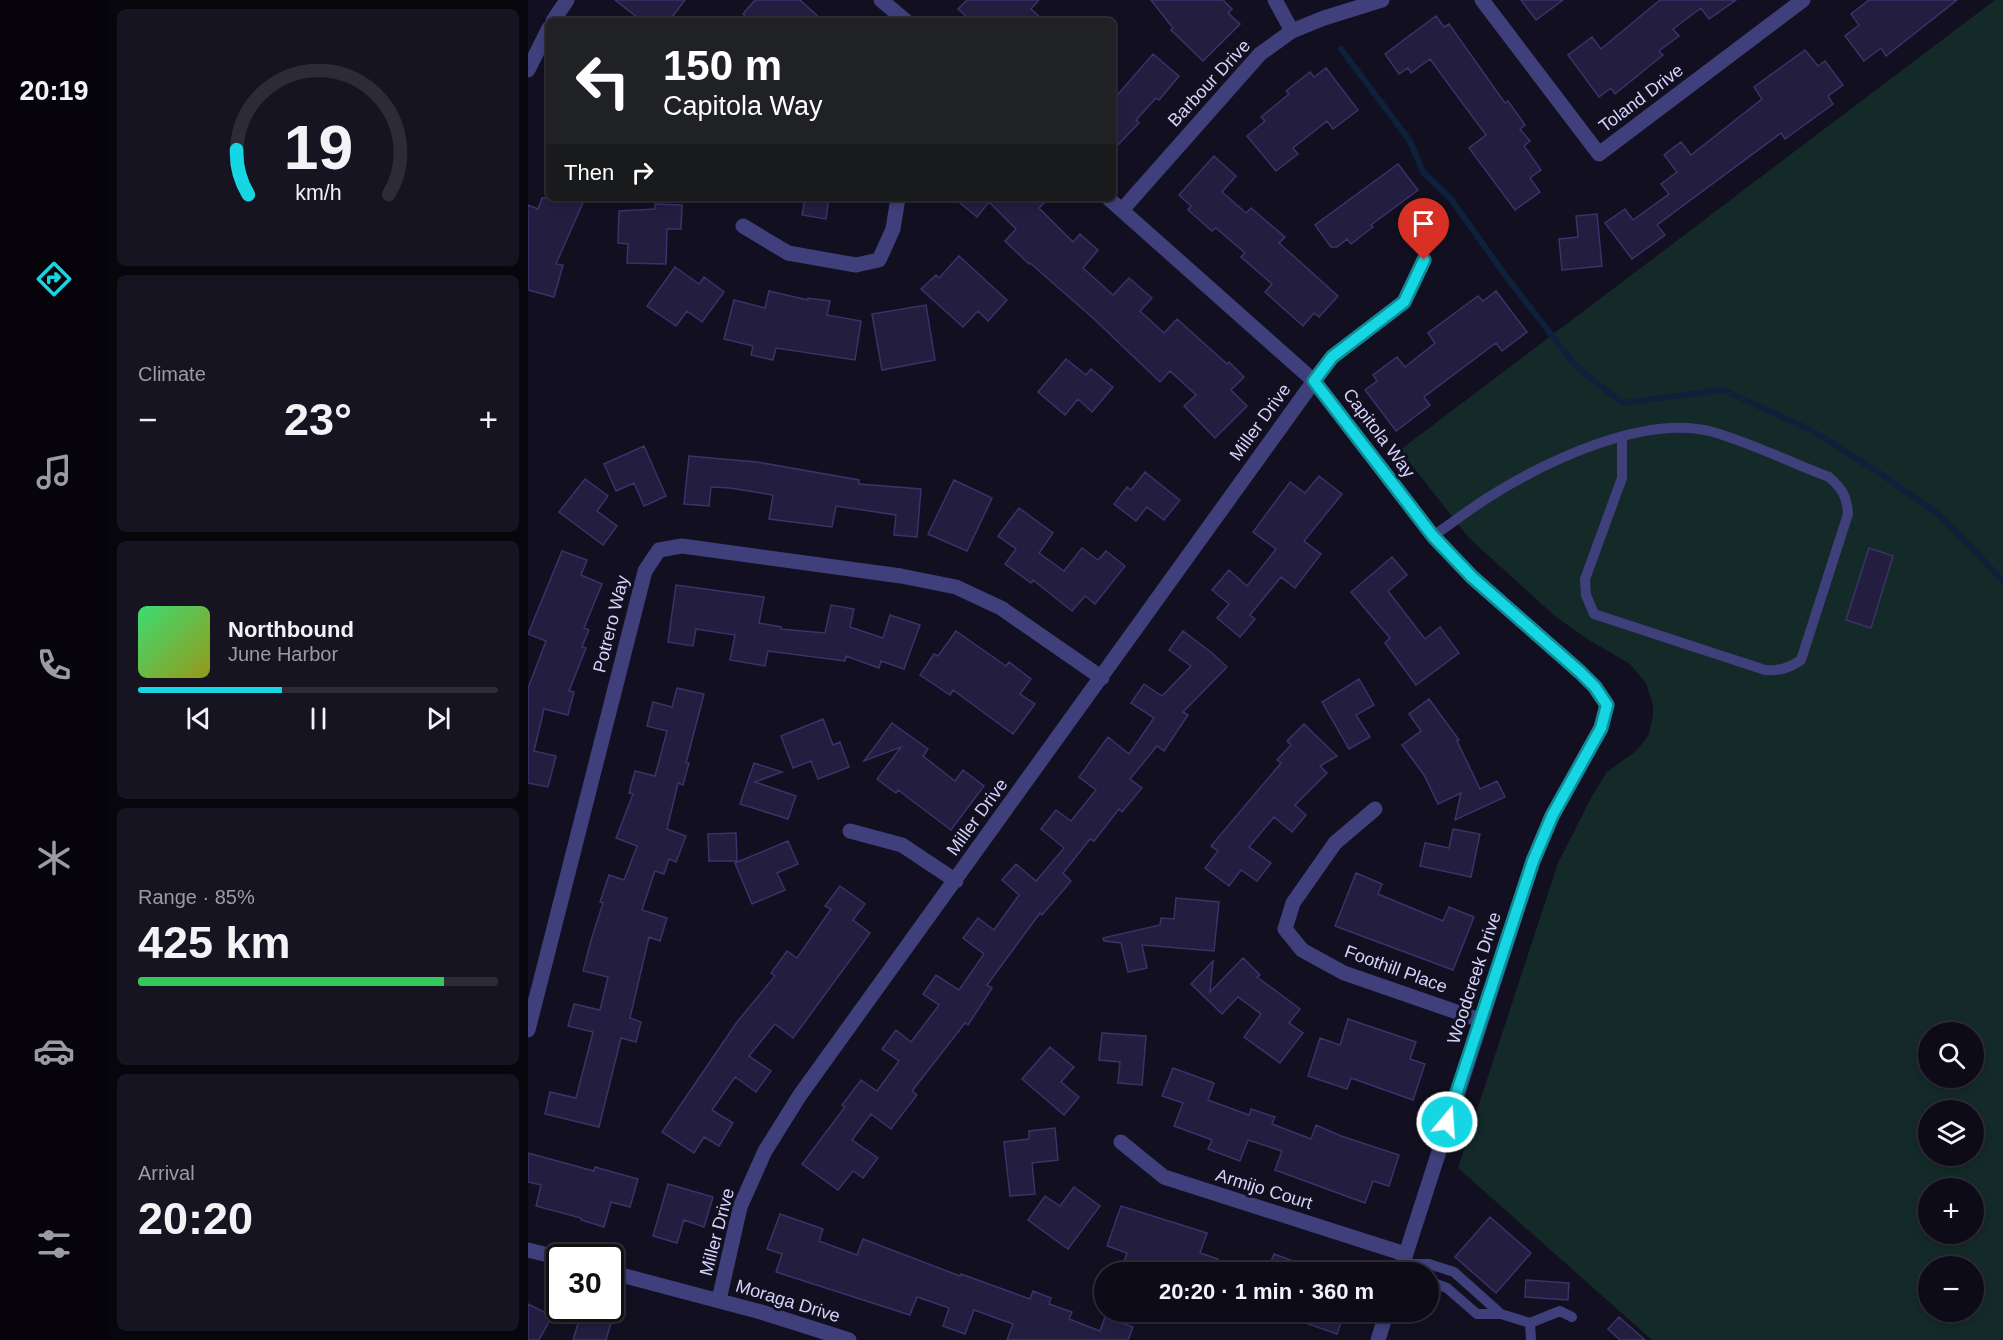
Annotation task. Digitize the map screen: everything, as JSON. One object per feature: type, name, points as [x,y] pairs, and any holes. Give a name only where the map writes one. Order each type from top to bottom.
[{"type":"street","points":[[556,18],[567,0]]},
{"type":"street","points":[[881,0],[902,18]]},
{"type":"street","points":[[1275,0],[1292,31]]},
{"type":"street","name":"Barbour Drive","points":[[1122,210],[1239,75],[1260,54],[1292,31],[1324,18],[1382,0]]},
{"type":"street","name":"Toland Drive","points":[[1482,0],[1599,154],[1803,0]]},
{"type":"street","points":[[528,69],[546,34]]},
{"type":"street","points":[[743,226],[788,253],[856,265],[879,260],[893,229],[898,201]]},
{"type":"street","name":"Capitola Way","points":[[1112,201],[1314,381],[1433,536],[1472,577],[1588,680],[1607,705]]},
{"type":"street","name":"Miller Drive","points":[[719,1300],[740,1208],[765,1151],[800,1095],[1314,381],[1332,357],[1404,302],[1424,260]]},
{"type":"street","name":"Potrero Way","points":[[528,1030],[645,572],[659,550],[682,546],[901,576],[956,587],[1001,608],[1101,678]]},
{"type":"street","name":"Woodcreek Drive","points":[[1406,1262],[1480,1020],[1533,861],[1552,816],[1601,728],[1607,705]]},
{"type":"street","name":"Foothill Place","points":[[1375,809],[1335,843],[1293,903],[1285,929],[1302,950],[1344,974],[1480,1020]]},
{"type":"street","points":[[850,831],[902,845],[956,881]]},
{"type":"street","name":"Armijo Court","points":[[1121,1142],[1164,1177],[1397,1262]]},
{"type":"street","points":[[528,1250],[546,1254]]},
{"type":"street","name":"Moraga Drive","points":[[624,1276],[719,1300],[849,1340]]},
{"type":"street","points":[[1378,1340],[1384,1322]]},
{"type":"lane","points":[[1433,536],[1490,496],[1564,456],[1622,437],[1663,428],[1712,432],[1829,477],[1840,486],[1847,500],[1848,514],[1801,660],[1788,668],[1775,671],[1765,670],[1594,614],[1586,595],[1585,579],[1622,478],[1622,437]]},
{"type":"lane","points":[[1439,1267],[1454,1272],[1500,1314]]},
{"type":"lane","points":[[1439,1285],[1447,1288],[1477,1314],[1500,1314],[1530,1323],[1560,1311],[1572,1317]]},
{"type":"lane","points":[[1530,1323],[1531,1340]]},
{"type":"green space","points":[[1995,0],[2003,0],[2003,1340],[1652,1340],[1458,1168],[1558,863],[1592,796],[1607,772],[1636,751],[1648,736],[1653,716],[1653,705],[1646,683],[1630,664],[1556,617],[1469,538],[1400,450]]},
{"type":"building","points":[[615,0],[685,0],[671,18],[638,18]]},
{"type":"building","points":[[755,0],[800,0],[820,18],[748,18],[743,14]]},
{"type":"building","points":[[967,0],[1039,0],[1031,9],[1041,18],[968,18],[958,9]]},
{"type":"building","points":[[1151,0],[1223,0],[1232,9],[1228,13],[1240,24],[1203,61],[1171,30],[1173,28]]},
{"type":"building","points":[[1521,0],[1563,0],[1536,20]]},
{"type":"building","points":[[1660,0],[1736,0],[1709,19],[1701,8],[1673,29],[1679,36],[1659,51],[1663,55],[1615,94],[1611,88],[1599,97],[1568,55],[1592,37],[1601,49]]},
{"type":"building","points":[[1869,0],[1957,0],[1886,56],[1881,48],[1864,61],[1845,36],[1859,25],[1851,14]]},
{"type":"building","points":[[1436,16],[1444,27],[1449,24],[1505,103],[1508,101],[1525,125],[1520,129],[1530,141],[1524,146],[1541,170],[1530,178],[1540,192],[1515,210],[1469,148],[1486,135],[1430,59],[1411,73],[1408,68],[1399,74],[1385,54]]},
{"type":"building","points":[[1805,50],[1818,66],[1825,61],[1843,85],[1828,96],[1833,104],[1785,139],[1781,133],[1657,225],[1665,235],[1632,259],[1605,223],[1625,209],[1633,220],[1669,194],[1661,184],[1677,172],[1664,155],[1681,142],[1691,155],[1762,99],[1754,87]]},
{"type":"building","points":[[1153,54],[1179,76],[1159,100],[1156,98],[1136,120],[1139,123],[1116,147],[1116,97]]},
{"type":"building","points":[[1326,68],[1358,110],[1333,129],[1327,121],[1293,148],[1298,154],[1276,171],[1247,136],[1265,121],[1261,117],[1289,94],[1286,91],[1310,72],[1314,77]]},
{"type":"building","points":[[1214,156],[1236,176],[1222,192],[1246,213],[1251,208],[1285,237],[1279,243],[1338,296],[1319,317],[1314,313],[1303,326],[1265,292],[1272,284],[1241,257],[1245,253],[1216,228],[1212,231],[1188,210],[1191,206],[1179,195]]},
{"type":"building","points":[[1398,164],[1418,190],[1371,225],[1373,227],[1351,244],[1347,239],[1337,247],[1331,247],[1315,225]]},
{"type":"building","points":[[542,198],[546,198],[546,201],[584,201],[556,264],[563,265],[554,297],[528,290],[528,205],[538,209]]},
{"type":"building","points":[[804,201],[829,201],[826,219],[802,215]]},
{"type":"building","points":[[958,201],[1046,201],[1039,208],[1073,242],[1080,234],[1098,250],[1083,268],[1113,295],[1129,278],[1152,298],[1140,311],[1164,333],[1177,319],[1227,364],[1229,362],[1244,377],[1231,390],[1247,406],[1215,438],[1184,406],[1196,395],[1170,371],[1160,382],[1093,318],[1029,264],[1005,241],[1016,229],[989,202],[977,217]]},
{"type":"building","points":[[655,204],[682,205],[681,229],[667,229],[666,264],[627,263],[628,244],[618,243],[619,211],[655,209]]},
{"type":"building","points":[[1597,214],[1602,266],[1562,270],[1559,239],[1578,237],[1576,216]]},
{"type":"building","points":[[959,256],[1007,300],[988,321],[978,311],[963,327],[921,289],[936,275],[939,278]]},
{"type":"building","points":[[675,267],[699,284],[704,277],[724,292],[702,322],[687,311],[676,326],[647,306]]},
{"type":"building","points":[[769,291],[808,300],[808,298],[830,301],[827,315],[861,321],[855,360],[776,348],[773,360],[751,355],[753,346],[724,339],[734,300],[765,308]]},
{"type":"building","points":[[1496,291],[1527,332],[1502,351],[1496,343],[1424,397],[1430,405],[1396,431],[1365,390],[1377,381],[1373,375],[1397,357],[1405,367],[1435,343],[1428,333],[1478,296],[1483,301]]},
{"type":"building","points":[[926,305],[935,360],[882,370],[872,314]]},
{"type":"building","points":[[1066,359],[1086,375],[1091,369],[1113,387],[1092,412],[1078,399],[1065,415],[1038,392]]},
{"type":"building","points":[[644,446],[666,496],[644,506],[634,483],[616,491],[604,464]]},
{"type":"building","points":[[689,456],[757,462],[859,480],[859,484],[921,489],[917,537],[894,535],[896,515],[836,506],[832,527],[769,519],[773,495],[730,488],[711,487],[709,506],[684,504]]},
{"type":"building","points":[[1145,472],[1180,500],[1164,520],[1147,507],[1136,521],[1114,504],[1127,487],[1131,490]]},
{"type":"building","points":[[1319,476],[1342,494],[1304,541],[1321,554],[1295,588],[1281,577],[1250,615],[1255,619],[1240,637],[1217,618],[1229,604],[1212,590],[1229,570],[1247,586],[1276,549],[1253,532],[1290,482],[1305,493]]},
{"type":"building","points":[[585,479],[608,496],[597,511],[617,526],[603,545],[559,512]]},
{"type":"building","points":[[954,480],[992,498],[967,551],[928,534]]},
{"type":"building","points":[[1019,508],[1053,533],[1039,553],[1064,571],[1082,548],[1098,560],[1106,551],[1125,566],[1095,604],[1085,596],[1072,611],[1033,580],[1031,583],[1005,564],[1016,549],[998,536]]},
{"type":"building","points":[[1869,548],[1893,556],[1871,628],[1846,620]]},
{"type":"building","points":[[562,551],[587,560],[581,575],[602,584],[584,628],[589,630],[582,647],[586,648],[569,691],[574,692],[568,715],[544,709],[534,751],[556,756],[548,787],[528,783],[528,688],[546,641],[528,634]]},
{"type":"building","points":[[1392,557],[1407,575],[1388,591],[1425,639],[1440,627],[1459,653],[1416,685],[1385,643],[1390,638],[1351,592]]},
{"type":"building","points":[[676,585],[764,597],[759,623],[781,627],[781,629],[825,633],[831,605],[854,609],[850,627],[883,638],[890,615],[920,625],[904,669],[881,661],[879,668],[846,656],[845,661],[768,651],[765,666],[730,660],[735,635],[696,629],[693,646],[668,642]]},
{"type":"building","points":[[956,631],[1006,666],[1009,662],[1031,679],[1020,694],[1035,704],[1013,734],[953,690],[950,695],[920,675],[934,654],[938,656]]},
{"type":"building","points":[[1183,631],[1227,667],[1183,712],[1188,715],[1164,751],[1157,746],[1130,779],[1142,788],[1122,812],[1119,809],[1094,841],[1090,839],[1063,873],[1071,881],[1042,915],[1040,913],[987,985],[992,988],[968,1025],[965,1023],[912,1091],[917,1095],[891,1129],[871,1114],[852,1140],[878,1158],[863,1178],[853,1171],[838,1190],[802,1164],[845,1107],[842,1105],[861,1080],[877,1091],[899,1061],[882,1049],[896,1030],[911,1042],[939,1005],[923,994],[936,975],[959,990],[984,954],[963,938],[978,918],[994,930],[1019,895],[1002,880],[1016,864],[1036,881],[1064,848],[1041,829],[1056,810],[1071,821],[1096,790],[1079,777],[1108,737],[1129,754],[1154,718],[1131,703],[1144,684],[1162,696],[1191,666],[1169,650]]},
{"type":"building","points":[[1359,679],[1374,705],[1356,715],[1370,737],[1349,749],[1322,702]]},
{"type":"building","points":[[677,688],[704,694],[686,763],[689,763],[683,785],[678,783],[667,829],[686,836],[676,862],[669,859],[664,874],[655,871],[642,910],[667,918],[660,941],[649,937],[630,1018],[641,1022],[636,1042],[621,1038],[599,1127],[545,1114],[550,1092],[576,1098],[593,1032],[568,1026],[574,1004],[600,1010],[608,977],[583,971],[609,875],[624,880],[637,846],[616,838],[633,794],[629,793],[635,771],[655,776],[667,731],[647,726],[653,702],[672,707]]},
{"type":"building","points":[[1429,699],[1459,740],[1457,741],[1480,789],[1497,781],[1505,797],[1455,820],[1461,793],[1438,804],[1424,775],[1402,745],[1421,731],[1409,714]]},
{"type":"building","points":[[823,719],[833,745],[840,742],[849,767],[818,779],[811,761],[793,768],[781,736]]},
{"type":"building","points":[[892,723],[928,749],[923,756],[955,781],[963,770],[984,786],[951,830],[898,790],[896,793],[877,779],[901,747],[864,761]]},
{"type":"building","points":[[1304,724],[1337,756],[1320,766],[1327,773],[1295,805],[1306,815],[1292,832],[1274,817],[1249,847],[1271,863],[1257,881],[1241,870],[1229,886],[1205,868],[1218,851],[1211,846],[1281,763],[1277,760],[1291,745],[1287,741]]},
{"type":"building","points":[[754,763],[782,772],[755,782],[796,796],[788,819],[740,804]]},
{"type":"building","points":[[1453,829],[1480,834],[1471,877],[1420,866],[1425,843],[1449,848]]},
{"type":"building","points":[[736,833],[737,861],[709,861],[708,834]]},
{"type":"building","points":[[788,841],[798,864],[777,873],[785,890],[752,904],[735,863]]},
{"type":"building","points":[[1356,873],[1382,884],[1378,894],[1443,921],[1449,907],[1474,917],[1453,970],[1335,926]]},
{"type":"building","points":[[840,886],[865,904],[853,920],[870,933],[793,1038],[775,1024],[749,1056],[771,1071],[756,1092],[735,1077],[712,1110],[733,1123],[719,1146],[704,1137],[694,1153],[662,1132],[737,1022],[775,976],[771,973],[787,951],[797,958],[831,909],[825,906]]},
{"type":"building","points":[[1176,898],[1219,902],[1214,951],[1142,945],[1147,968],[1128,972],[1121,943],[1104,941],[1103,938],[1160,925],[1161,918],[1174,919]]},
{"type":"building","points":[[1243,958],[1260,975],[1257,977],[1300,1009],[1289,1023],[1303,1033],[1280,1063],[1244,1037],[1261,1014],[1238,997],[1222,1014],[1191,984],[1213,961],[1210,992]]},
{"type":"building","points":[[1348,1019],[1416,1042],[1410,1059],[1425,1064],[1413,1100],[1351,1078],[1347,1089],[1308,1076],[1320,1038],[1340,1045]]},
{"type":"building","points":[[1102,1033],[1146,1036],[1142,1085],[1118,1083],[1120,1062],[1099,1060]]},
{"type":"building","points":[[1050,1047],[1074,1067],[1061,1082],[1079,1097],[1064,1115],[1022,1079]]},
{"type":"building","points":[[1173,1068],[1214,1083],[1208,1100],[1249,1115],[1251,1109],[1275,1117],[1272,1124],[1311,1139],[1316,1125],[1341,1136],[1399,1155],[1389,1186],[1373,1181],[1365,1203],[1275,1170],[1282,1151],[1248,1140],[1240,1161],[1208,1149],[1212,1140],[1174,1126],[1183,1103],[1162,1096]]},
{"type":"building","points":[[1055,1128],[1058,1160],[1032,1163],[1035,1194],[1010,1196],[1004,1142],[1029,1139],[1029,1131]]},
{"type":"building","points":[[528,1153],[594,1171],[595,1167],[638,1179],[630,1207],[611,1202],[604,1227],[581,1220],[581,1218],[536,1206],[541,1185],[528,1182]]},
{"type":"building","points":[[668,1184],[713,1197],[704,1227],[684,1220],[677,1243],[653,1236]]},
{"type":"building","points":[[1074,1187],[1100,1206],[1068,1249],[1028,1220],[1045,1196],[1060,1206]]},
{"type":"building","points":[[1121,1206],[1207,1233],[1200,1253],[1218,1259],[1217,1262],[1124,1262],[1127,1253],[1107,1246]]},
{"type":"building","points":[[780,1214],[823,1229],[819,1241],[857,1255],[863,1239],[960,1276],[961,1274],[1030,1299],[1033,1291],[1051,1298],[1049,1304],[1072,1312],[1069,1319],[1100,1331],[1103,1322],[1119,1322],[1133,1327],[1128,1340],[1007,1340],[1013,1324],[974,1310],[965,1334],[943,1326],[949,1308],[917,1297],[910,1315],[776,1272],[782,1254],[767,1249]]},
{"type":"building","points":[[1490,1217],[1531,1253],[1496,1293],[1455,1257]]},
{"type":"building","points":[[1274,1254],[1296,1262],[1271,1262]]},
{"type":"building","points":[[1526,1280],[1569,1283],[1568,1300],[1525,1297]]},
{"type":"building","points":[[528,1304],[546,1313],[546,1322],[549,1322],[539,1340],[528,1340]]},
{"type":"building","points":[[1619,1317],[1645,1340],[1620,1340],[1608,1329]]},
{"type":"building","points":[[579,1322],[611,1322],[606,1340],[573,1340]]},
{"type":"building","points":[[1303,1322],[1341,1322],[1337,1334]]},
{"type":"waterway","points":[[1341,49],[1410,141],[1423,172],[1451,199],[1505,275],[1575,365],[1622,403],[1723,390],[1811,430],[1878,472],[1941,516],[2003,581]]},
{"type":"route","points":[[1424,260],[1404,302],[1332,357],[1314,381],[1433,536],[1472,577],[1580,672],[1595,687],[1607,705],[1601,728],[1552,816],[1533,861],[1447,1122]]}]
